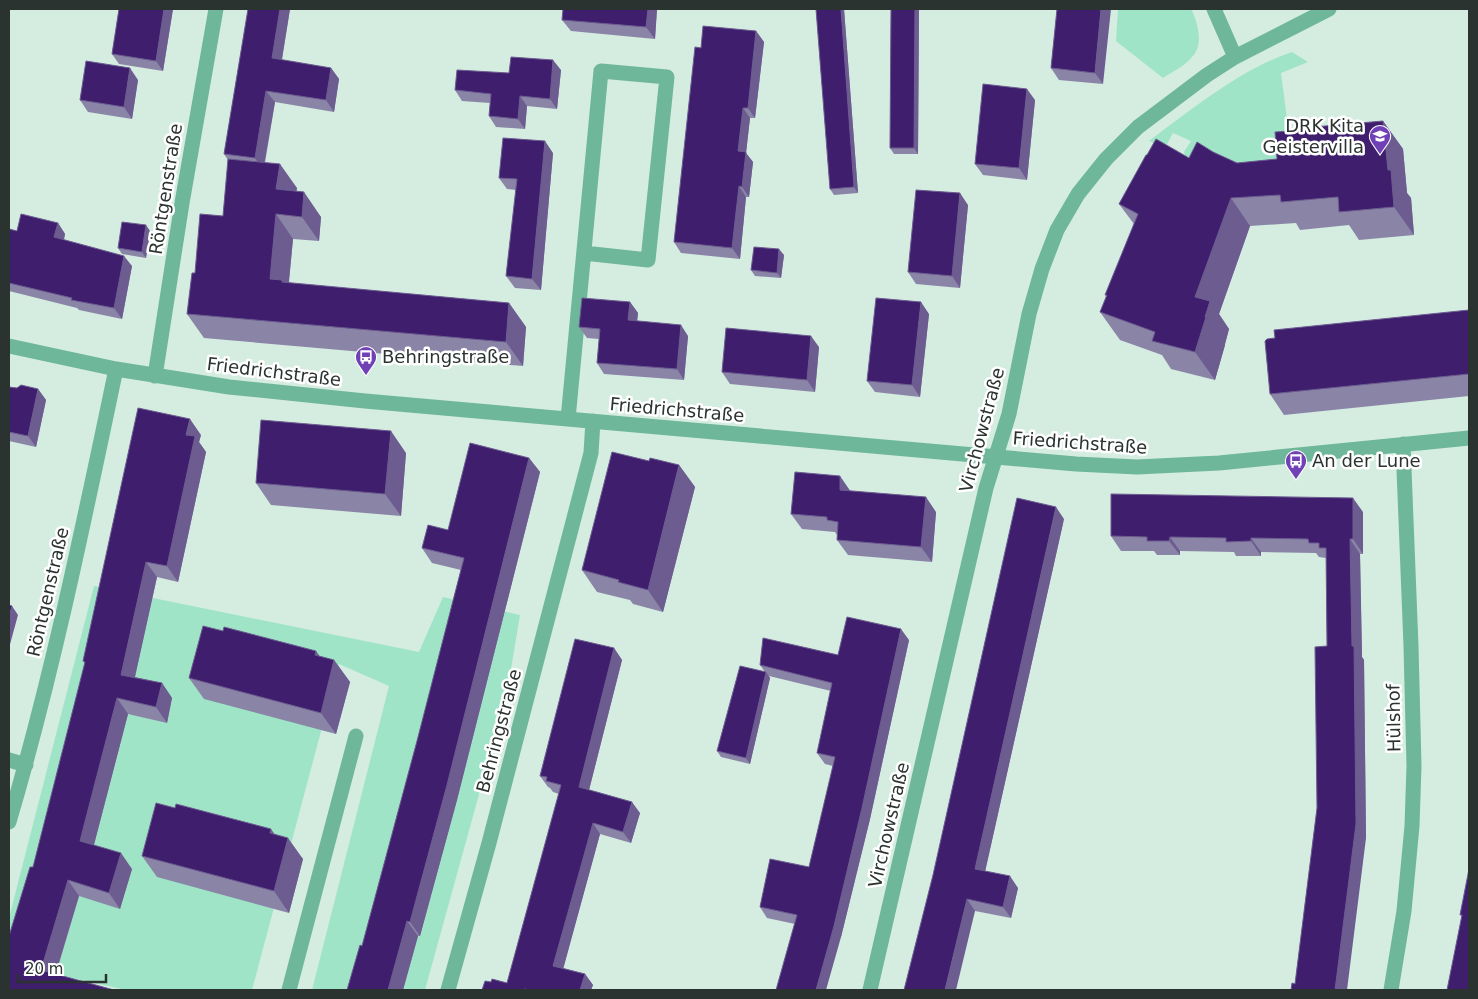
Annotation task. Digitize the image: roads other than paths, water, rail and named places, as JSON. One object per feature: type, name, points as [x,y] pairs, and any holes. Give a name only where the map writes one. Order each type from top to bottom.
[{"type":"street","name":"Röntgenstraße","points":[[155,376],[182,203],[216,9]]},
{"type":"street","points":[[1214,9],[1235,57]]},
{"type":"street","name":"Virchowstraße","points":[[870,990],[986,488],[1009,414],[1029,314],[1056,230],[1078,194],[1106,159],[1138,127],[1207,74],[1235,57],[1328,9]]},
{"type":"street","points":[[568,419],[601,71],[667,77],[648,260],[584,253]]},
{"type":"street","name":"Friedrichstraße","points":[[9,346],[116,369],[229,387],[568,419],[1137,467],[1219,463],[1469,438]]},
{"type":"street","name":"Röntgenstraße","points":[[9,822],[26,765],[79,542],[116,369]]},
{"type":"street","name":"Behringstraße","points":[[448,990],[489,843],[591,453],[593,421]]},
{"type":"street","name":"Hülshof","points":[[1391,990],[1404,911],[1412,826],[1414,774],[1403,444]]},
{"type":"street","points":[[288,990],[356,736]]},
{"type":"street","points":[[9,760],[26,765]]},
{"type":"place","name":"DRK Kita Geistervilla","points":[[1380,155]]},
{"type":"place","name":"Behringstraße","points":[[366,376]]},
{"type":"place","name":"An der Lune","points":[[1296,480]]}]
